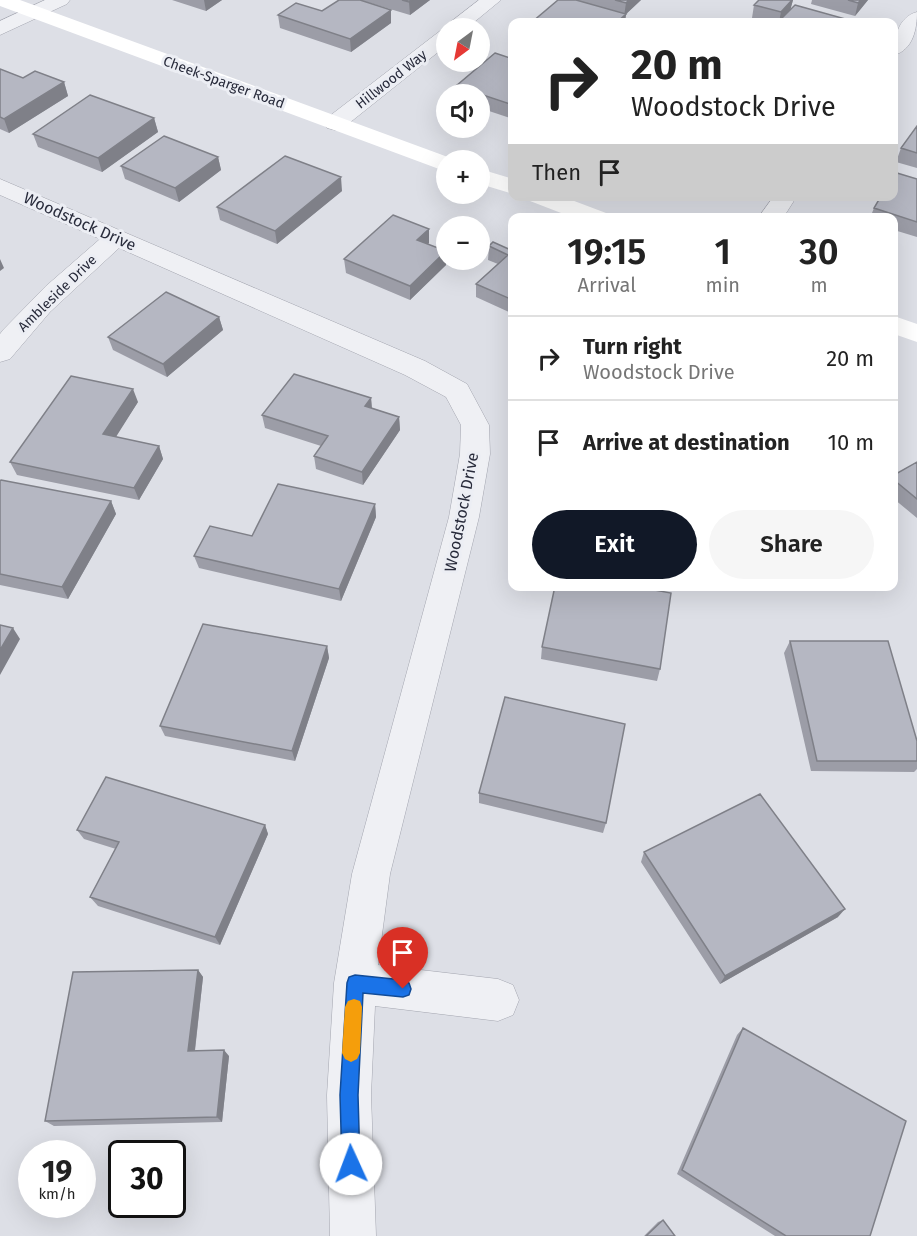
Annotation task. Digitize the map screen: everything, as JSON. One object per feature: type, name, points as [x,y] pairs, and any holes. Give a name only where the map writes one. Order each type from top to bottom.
[{"type":"main road","name":"Cheek-Sparger Road","points":[[2,0],[436,160]]},
{"type":"main road","points":[[490,179],[508,185]]},
{"type":"main road","points":[[551,201],[584,213]]},
{"type":"main road","points":[[898,326],[917,333]]},
{"type":"street","points":[[0,29],[60,0]]},
{"type":"street","points":[[468,18],[491,0]]},
{"type":"street","points":[[0,46],[37,13]]},
{"type":"street","points":[[898,44],[917,18]]},
{"type":"street","name":"Hillwood Way","points":[[334,123],[436,44]]},
{"type":"street","name":"Woodstock Drive","points":[[0,186],[416,368],[457,391],[475,425],[474,454],[464,517],[371,874],[355,983],[349,1095],[354,1236]]},
{"type":"street","name":"Ambleside Drive","points":[[0,353],[22,324],[66,281],[117,237]]},
{"type":"street","points":[[355,983],[498,1000]]},
{"type":"building","points":[[339,0],[360,0],[391,10],[350,39],[278,15],[296,3],[322,11]]},
{"type":"building","points":[[558,0],[576,0],[626,14],[622,18],[537,18]]},
{"type":"building","points":[[759,0],[792,0],[781,12],[754,5]]},
{"type":"building","points":[[795,5],[842,18],[782,18]]},
{"type":"building","points":[[495,53],[508,57],[508,103],[490,97],[490,84],[458,84],[473,72],[490,72],[490,57]]},
{"type":"building","points":[[0,69],[23,78],[35,71],[64,82],[4,119],[0,117]]},
{"type":"building","points":[[90,95],[154,118],[98,158],[33,134]]},
{"type":"building","points":[[917,126],[917,153],[901,148]]},
{"type":"building","points":[[164,136],[218,157],[175,188],[121,166]]},
{"type":"building","points":[[285,156],[341,177],[275,231],[217,207]]},
{"type":"building","points":[[898,173],[917,179],[917,222],[898,216],[898,213],[874,208],[878,201],[898,201]]},
{"type":"building","points":[[393,215],[429,229],[417,240],[436,247],[436,261],[410,286],[344,259]]},
{"type":"building","points":[[493,242],[508,249],[508,255],[490,245]]},
{"type":"building","points":[[508,255],[508,298],[476,284]]},
{"type":"building","points":[[166,292],[219,317],[163,364],[108,337]]},
{"type":"building","points":[[294,374],[371,398],[365,406],[399,417],[362,472],[314,456],[328,436],[262,415]]},
{"type":"building","points":[[71,376],[133,389],[103,434],[159,446],[134,488],[10,462]]},
{"type":"building","points":[[917,462],[917,499],[898,483],[898,473]]},
{"type":"building","points":[[1,480],[111,501],[62,587],[0,574]]},
{"type":"building","points":[[278,484],[375,504],[339,589],[194,556],[210,526],[252,536]]},
{"type":"building","points":[[554,591],[660,591],[671,593],[660,669],[542,647]]},
{"type":"building","points":[[203,624],[327,646],[292,751],[160,726]]},
{"type":"building","points":[[0,625],[13,628],[0,650]]},
{"type":"building","points":[[790,641],[888,641],[917,741],[917,761],[817,761]]},
{"type":"building","points":[[505,697],[625,724],[606,823],[479,793]]},
{"type":"building","points":[[106,777],[265,825],[215,937],[90,897],[119,842],[77,830]]},
{"type":"building","points":[[760,794],[845,909],[725,976],[644,852]]},
{"type":"building","points":[[198,970],[188,1051],[224,1050],[217,1117],[45,1121],[73,972]]},
{"type":"building","points":[[743,1028],[906,1121],[870,1236],[786,1236],[682,1170]]},
{"type":"building","points":[[663,1220],[675,1236],[646,1236]]},
{"type":"slow traffic","points":[[351,1053],[354,1007]]},
{"type":"route","points":[[351,1164],[349,1095],[355,983],[403,989]]}]
